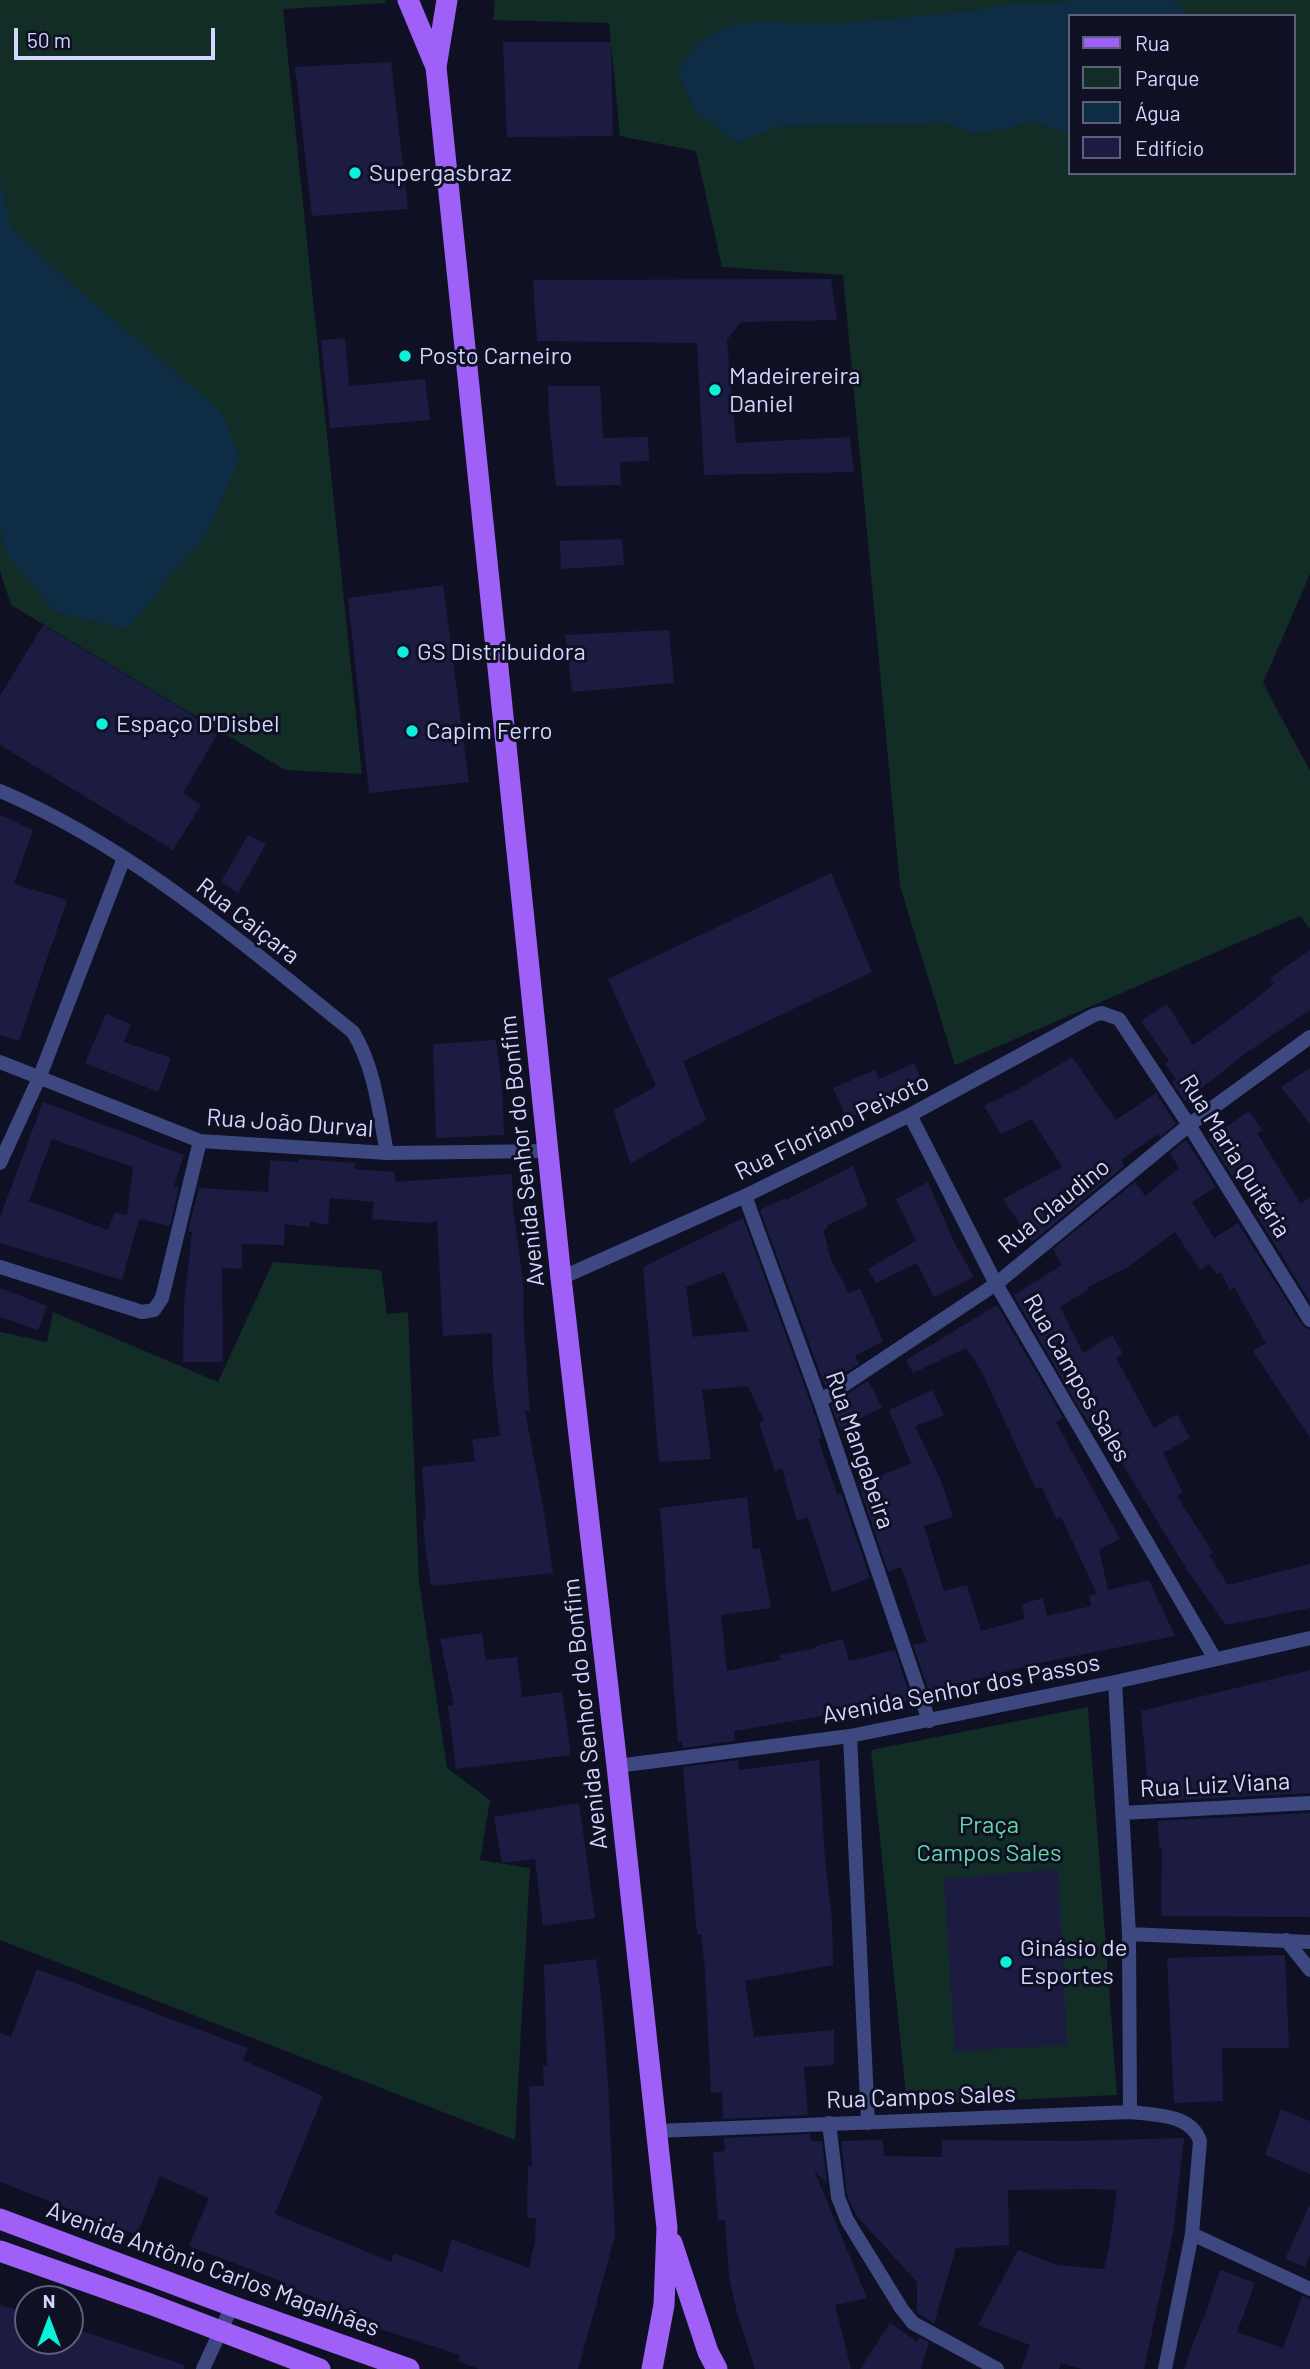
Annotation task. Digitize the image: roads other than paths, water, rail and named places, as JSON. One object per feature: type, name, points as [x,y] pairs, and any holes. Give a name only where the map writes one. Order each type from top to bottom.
[{"type":"main road","points":[[408,0],[436,68]]},
{"type":"main road","points":[[436,68],[447,0]]},
{"type":"main road","name":"Avenida Senhor do Bonfim","points":[[436,68],[561,1278],[667,2228],[664,2305],[652,2369]]},
{"type":"main road","name":"Avenida Antônio Carlos Magalhães","points":[[0,2218],[232,2306],[409,2369]]},
{"type":"main road","name":"Avenida Senhor do Bonfim","points":[[667,2228],[708,2352],[718,2369]]},
{"type":"main road","points":[[0,2251],[150,2304],[320,2369]]},
{"type":"main road","points":[[150,2304],[161,2278]]},
{"type":"street","name":"Rua Caiçara","points":[[0,791],[60,819],[124,858],[207,915],[353,1031],[369,1065],[387,1153]]},
{"type":"street","points":[[0,1163],[40,1076],[124,858]]},
{"type":"street","name":"Rua Floriano Peixoto","points":[[561,1278],[745,1196],[910,1115],[1094,1015],[1102,1013],[1119,1019]]},
{"type":"street","name":"Rua Maria Quitéria","points":[[1119,1019],[1189,1125],[1310,1320]]},
{"type":"street","name":"Rua Claudino","points":[[820,1401],[996,1284],[1189,1125],[1310,1037]]},
{"type":"street","name":"Rua João Durval","points":[[0,1062],[201,1141],[387,1153],[548,1152]]},
{"type":"street","name":"Rua Campos Sales","points":[[910,1115],[996,1284],[1215,1659]]},
{"type":"street","points":[[0,1267],[142,1312],[154,1310],[162,1298],[201,1141]]},
{"type":"street","name":"Rua Mangabeira","points":[[745,1196],[820,1401],[929,1721]]},
{"type":"street","name":"Avenida Senhor dos Passos","points":[[617,1766],[850,1736],[1115,1682],[1310,1638]]},
{"type":"street","points":[[1115,1682],[1129,1934],[1130,2112]]},
{"type":"street","points":[[850,1736],[868,2123]]},
{"type":"street","name":"Rua Luiz Viana","points":[[1122,1813],[1310,1803]]},
{"type":"street","points":[[1129,1934],[1310,1942]]},
{"type":"street","points":[[1286,1940],[1310,1970]]},
{"type":"street","name":"Rua Campos Sales","points":[[656,2131],[1130,2112],[1186,2123],[1198,2135],[1200,2141],[1192,2234]]},
{"type":"street","points":[[829,2123],[838,2197],[847,2220],[901,2308],[913,2323],[998,2369]]},
{"type":"street","points":[[1165,2369],[1192,2234],[1310,2289]]},
{"type":"street","points":[[203,2369],[232,2306]]},
{"type":"water","points":[[1076,0],[1172,0],[1188,14],[1068,14],[1068,132],[1031,122],[1001,130],[974,133],[945,123],[779,126],[739,143],[695,111],[678,72],[695,44],[728,26],[753,22],[835,24],[981,10],[1019,2],[1047,4]]},
{"type":"water","points":[[0,179],[11,228],[82,293],[221,411],[240,457],[208,531],[127,629],[54,611],[7,555],[0,527]]},
{"type":"place","name":"Supergasbraz","points":[[355,173]]},
{"type":"place","name":"Posto Carneiro","points":[[405,356]]},
{"type":"place","name":"Madeirereira Daniel","points":[[715,390]]},
{"type":"place","name":"GS Distribuidora","points":[[403,652]]},
{"type":"place","name":"Espaço D'Disbel","points":[[102,724]]},
{"type":"place","name":"Capim Ferro","points":[[412,731]]},
{"type":"place","name":"Ginásio de Esportes","points":[[1006,1962]]},
{"type":"park label","name":"Praça Campos Sales","points":[[989,1839]]}]
